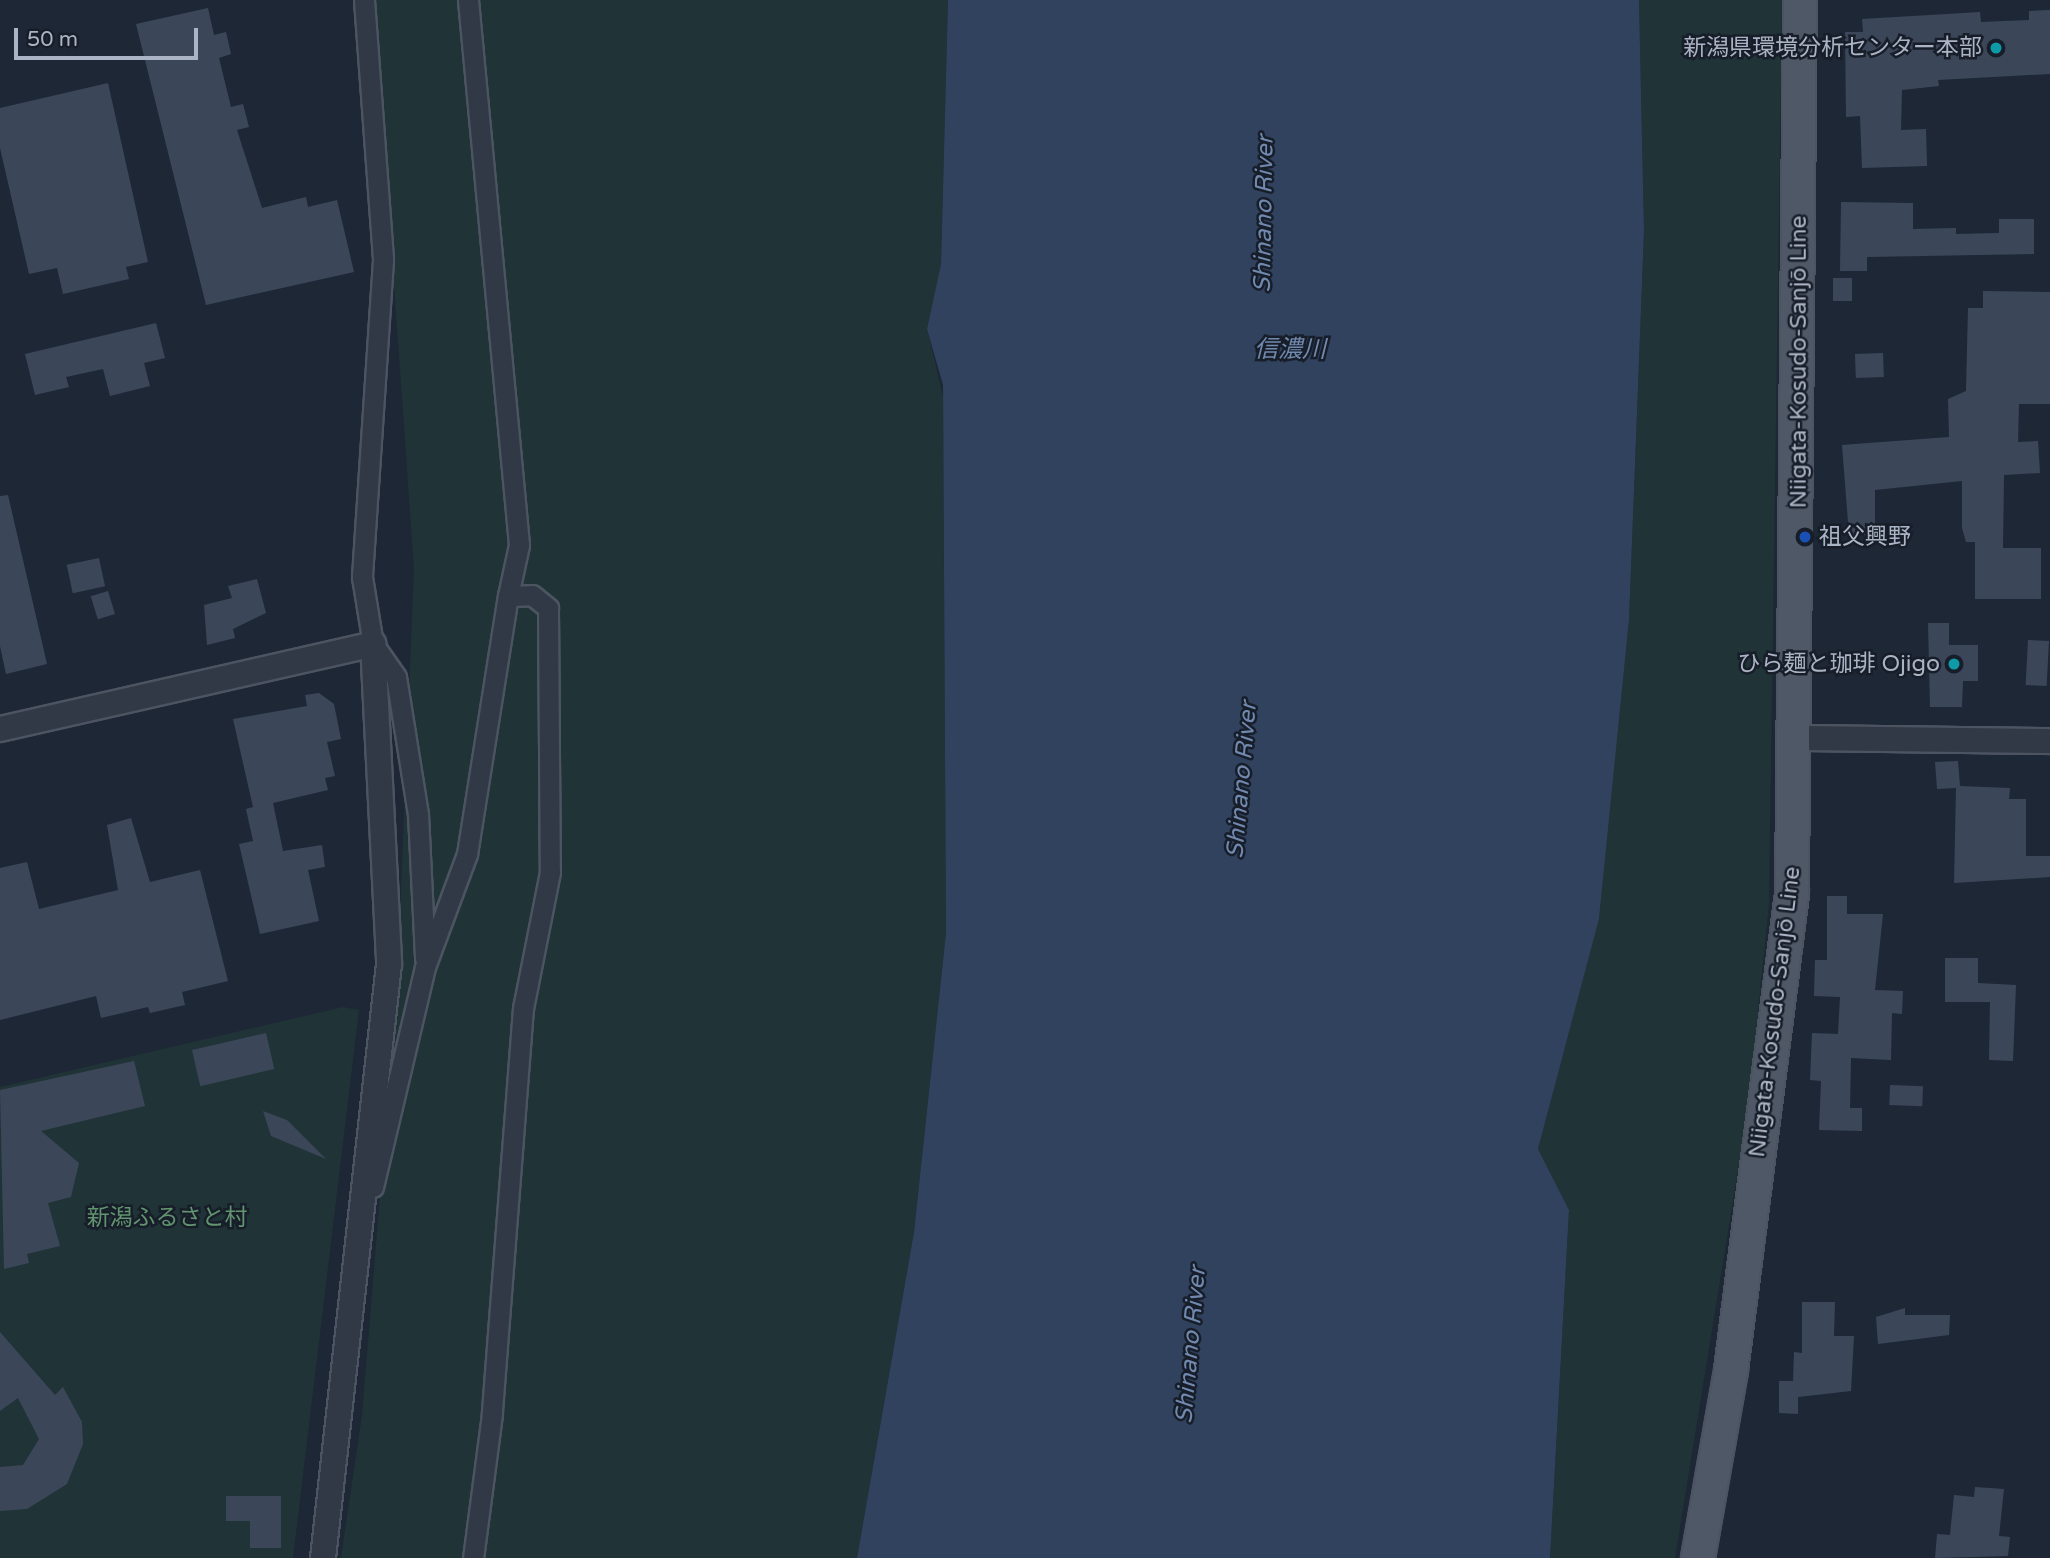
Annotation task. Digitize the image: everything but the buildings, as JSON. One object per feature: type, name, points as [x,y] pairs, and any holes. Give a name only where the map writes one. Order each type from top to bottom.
[{"type":"main road","name":"Niigata-Kosudo-Sanjō Line","points":[[1698,1558],[1731,1370],[1792,894],[1800,0]]},
{"type":"street","points":[[323,1558],[389,964],[373,644],[362,577],[383,260],[365,0]]},
{"type":"street","points":[[360,1228],[425,967],[467,854],[508,596],[519,545],[468,0]]},
{"type":"street","points":[[472,1558],[492,1414],[523,1008],[550,872],[548,608],[531,595],[508,596]]},
{"type":"street","points":[[0,729],[373,644]]},
{"type":"street","points":[[373,644],[396,677],[418,814],[425,967]]},
{"type":"street","points":[[1794,738],[2050,741]]},
{"type":"green space","points":[[374,0],[948,0],[941,265],[927,329],[943,396],[946,933],[914,1232],[857,1558],[341,1558],[362,1415],[397,989],[414,569]]},
{"type":"green space","points":[[1639,0],[1782,0],[1769,903],[1749,1102],[1675,1558],[1550,1558],[1569,1210],[1538,1149],[1599,919],[1629,620],[1644,231]]},
{"type":"green space","name":"新潟ふるさと村","points":[[343,1007],[359,1010],[293,1558],[0,1558],[0,1087]]},
{"type":"water","name":"信濃川","points":[[948,0],[1639,0],[1644,231],[1629,620],[1599,919],[1538,1149],[1569,1210],[1550,1558],[857,1558],[914,1232],[946,933],[943,385],[927,329],[941,264]]},
{"type":"place","name":"新潟県環境分析センター本部","points":[[1996,48]]},
{"type":"place","name":"祖父興野","points":[[1805,537]]},
{"type":"place","name":"ひら麺と珈琲 Ojigo","points":[[1954,664]]},
{"type":"water label","name":"Shinano River","points":[[1264,214]]},
{"type":"water label","name":"Shinano River","points":[[1242,780]]},
{"type":"water label","name":"Shinano River","points":[[1191,1345]]}]
